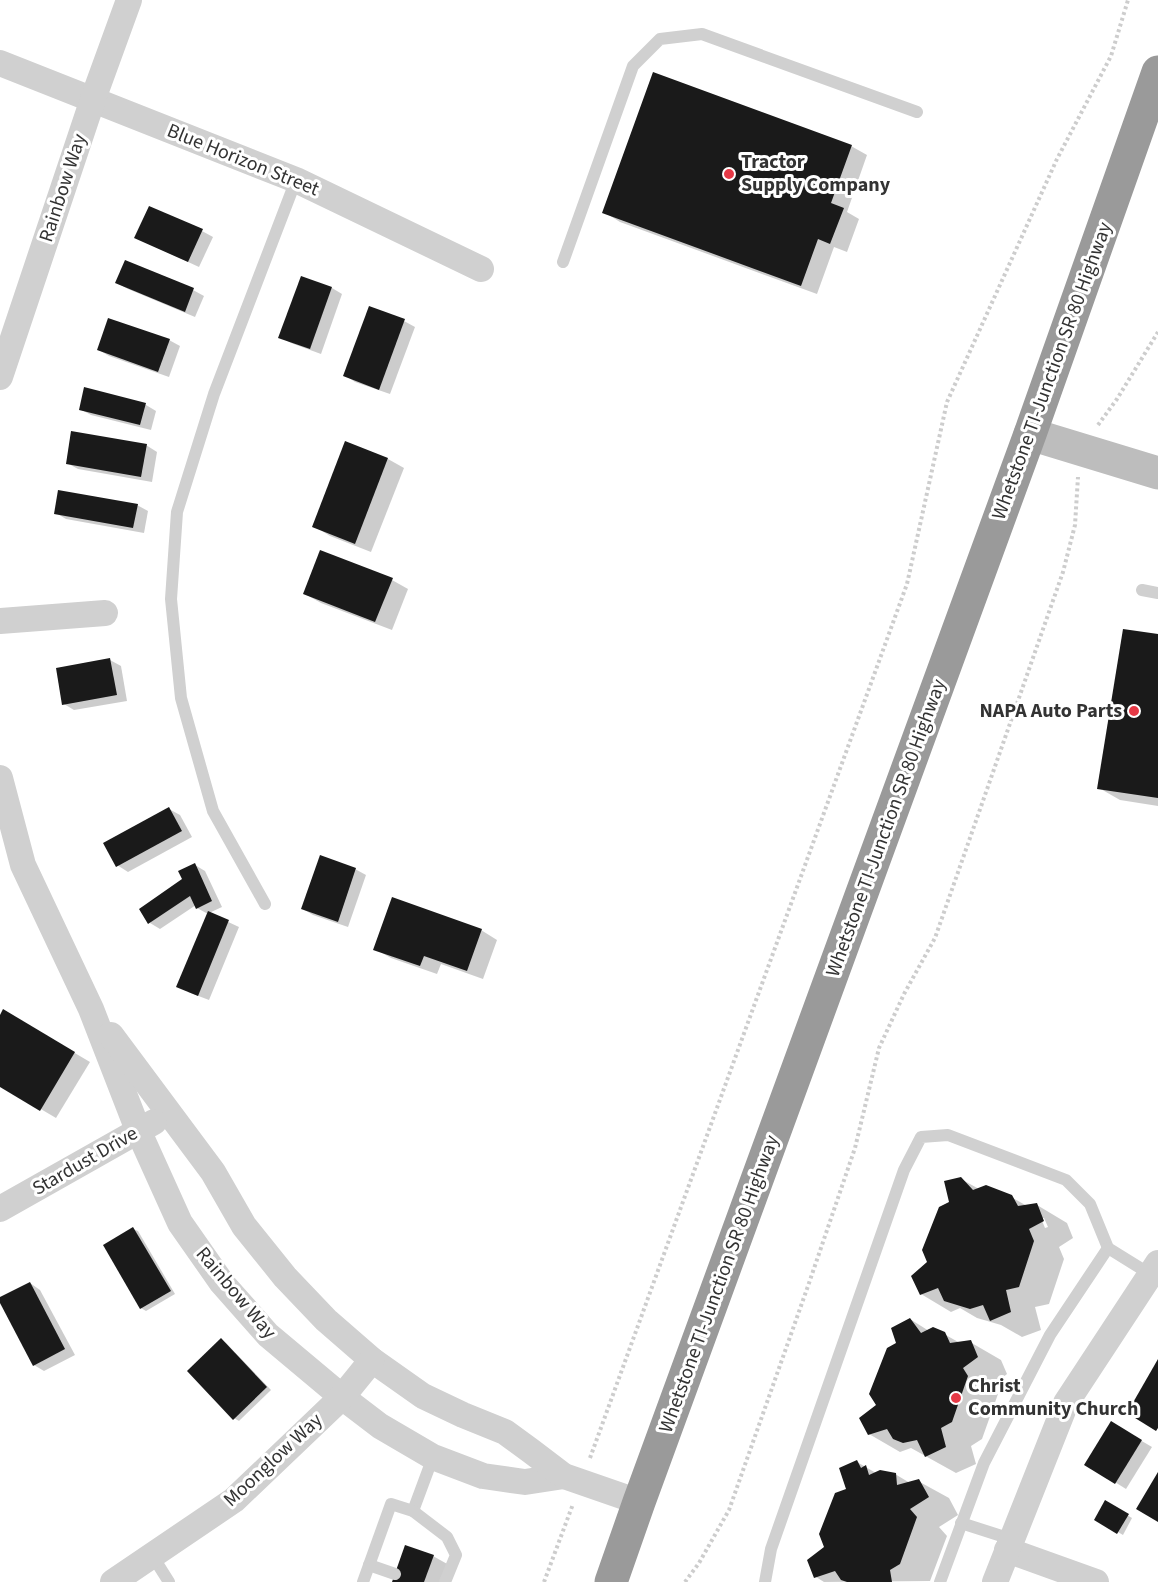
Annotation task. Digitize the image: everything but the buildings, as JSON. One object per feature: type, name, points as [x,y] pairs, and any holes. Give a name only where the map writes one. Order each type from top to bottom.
[{"type":"highway","name":"Whetstone TI-Junction SR 80 Highway","points":[[611,1582],[1030,434],[1158,72]]},
{"type":"street","name":"Rainbow Way","points":[[0,377],[93,99],[129,0]]},
{"type":"street","name":"Blue Horizon Street","points":[[0,63],[296,180],[481,269]]},
{"type":"street","points":[[1030,434],[1158,473]]},
{"type":"street","points":[[0,621],[105,614]]},
{"type":"street","name":"Rainbow Way","points":[[0,778],[23,865],[91,1009],[138,1130],[180,1223],[222,1283],[268,1335],[380,1426],[433,1457],[493,1478],[525,1482],[572,1479]]},
{"type":"street","name":"Rainbow Way","points":[[91,1009],[213,1172],[244,1226],[285,1277],[326,1320],[372,1359],[423,1396],[505,1432],[572,1479],[639,1502]]},
{"type":"street","name":"Stardust Drive","points":[[0,1209],[169,1113]]},
{"type":"street","points":[[995,1582],[1065,1402],[1155,1271]]},
{"type":"street","name":"Moonglow Way","points":[[113,1582],[234,1500],[342,1396],[372,1359]]},
{"type":"street","points":[[1009,1544],[1096,1582]]},
{"type":"lane","points":[[563,262],[633,66],[660,39],[702,34],[917,112]]},
{"type":"lane","points":[[265,904],[213,811],[181,698],[171,600],[177,512],[214,394],[296,180]]},
{"type":"lane","points":[[1142,590],[1158,593]]},
{"type":"lane","points":[[765,1582],[771,1549],[896,1192],[904,1170],[921,1137],[948,1135],[1065,1180],[1090,1204],[1108,1248],[1155,1271]]},
{"type":"lane","points":[[939,1582],[984,1463],[1050,1335],[1108,1248]]},
{"type":"lane","points":[[413,1511],[433,1457]]},
{"type":"lane","points":[[363,1582],[392,1504],[413,1511],[447,1537],[456,1555],[445,1582]]},
{"type":"lane","points":[[961,1523],[1009,1544]]},
{"type":"lane","points":[[152,1556],[169,1582]]},
{"type":"lane","points":[[369,1565],[395,1574]]},
{"type":"path","points":[[544,1582],[572,1479],[908,584],[946,402],[1057,159],[1111,56],[1128,0]]},
{"type":"path","points":[[685,1582],[699,1563],[729,1510],[855,1148],[879,1048],[904,994],[935,938],[1063,572],[1075,525],[1079,449],[1117,399],[1158,332]]},
{"type":"place","name":"Tractor Supply Company","points":[[729,174]]},
{"type":"place","name":"NAPA Auto Parts","points":[[1134,711]]},
{"type":"place","name":"Christ Community Church","points":[[956,1398]]}]
